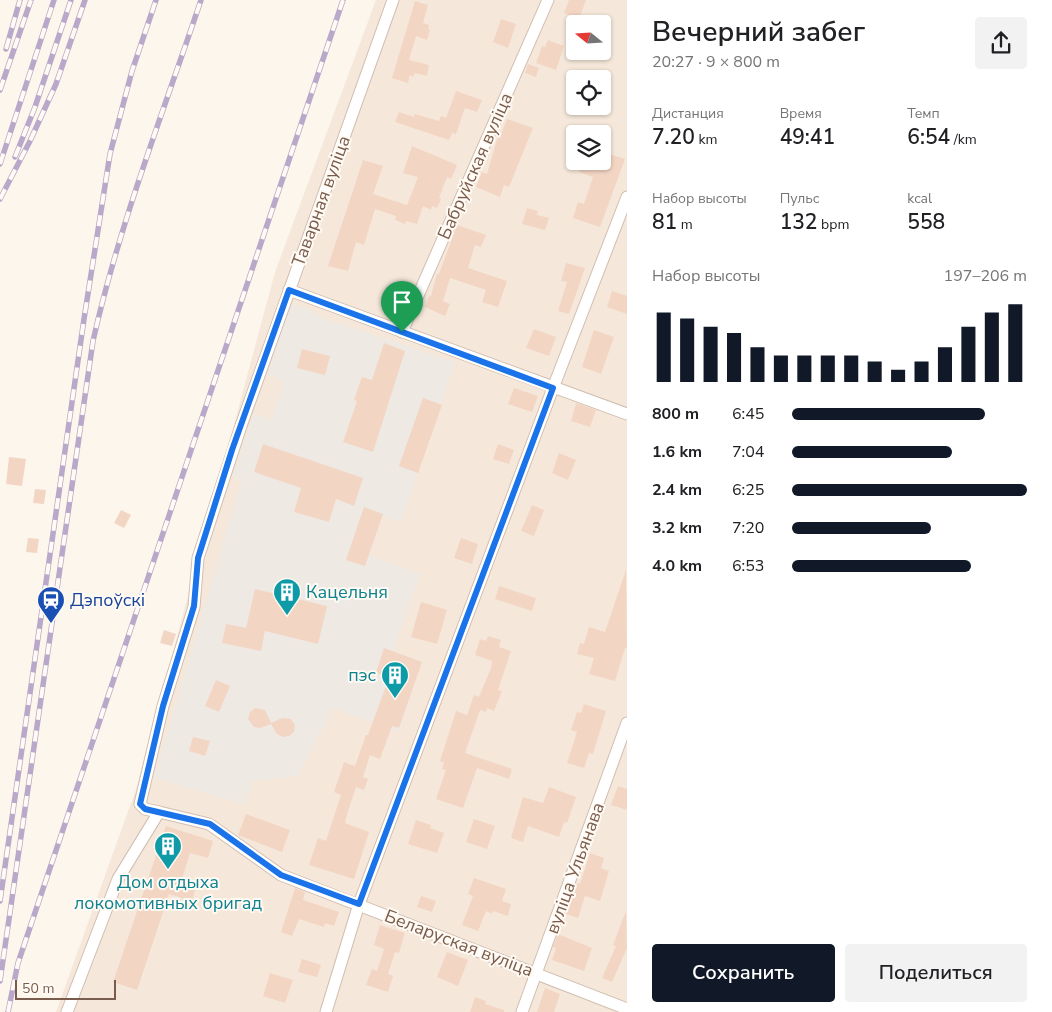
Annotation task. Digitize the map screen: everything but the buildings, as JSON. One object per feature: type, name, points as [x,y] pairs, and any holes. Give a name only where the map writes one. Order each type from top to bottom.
[{"type":"street","name":"Таварная вуліца","points":[[159,812],[145,809],[140,804],[163,706],[194,606],[198,558],[232,450],[393,0]]},
{"type":"street","name":"Бабруйская вуліца","points":[[402,332],[548,0]]},
{"type":"street","points":[[326,1012],[359,904],[627,197]]},
{"type":"street","points":[[289,290],[627,414]]},
{"type":"street","name":"вуліца Ульянава","points":[[522,1012],[627,723]]},
{"type":"street","points":[[67,1012],[118,879],[159,812]]},
{"type":"street","name":"Беларуская вуліца","points":[[159,812],[210,824],[281,875],[627,1009]]},
{"type":"shaded area","points":[[376,0],[627,0],[627,1012],[56,1012],[136,789],[275,272]]},
{"type":"shaded area","points":[[291,304],[310,309],[322,318],[455,362],[401,522],[382,517],[369,555],[420,574],[393,651],[422,662],[398,732],[334,708],[297,776],[253,781],[244,804],[154,778],[241,483],[233,475],[254,413],[271,420],[284,381],[267,375]]},
{"type":"railway","points":[[6,49],[20,0]]},
{"type":"railway","points":[[0,90],[31,0]]},
{"type":"railway","points":[[0,164],[54,0]]},
{"type":"railway","points":[[15,157],[35,107],[71,0]]},
{"type":"railway","points":[[0,199],[30,141],[56,84],[85,0]]},
{"type":"railway","points":[[0,901],[84,319],[110,154],[132,71],[156,0]]},
{"type":"railway","points":[[0,981],[93,341],[129,212],[201,0]]},
{"type":"railway","points":[[8,1012],[18,963],[343,0]]},
{"type":"place","name":"Кацельня","points":[[287,616]]},
{"type":"place","name":"Дэпоўскі","points":[[51,624]]},
{"type":"place","name":"пэс","points":[[395,699]]},
{"type":"place","name":"Дом отдыха локомотивных бригад","points":[[168,870]]},
{"type":"route","points":[[289,290],[402,332],[553,388],[359,904],[281,875],[210,824],[145,809],[140,804],[150,768],[163,706],[194,606],[198,558],[232,450],[289,290]]}]
